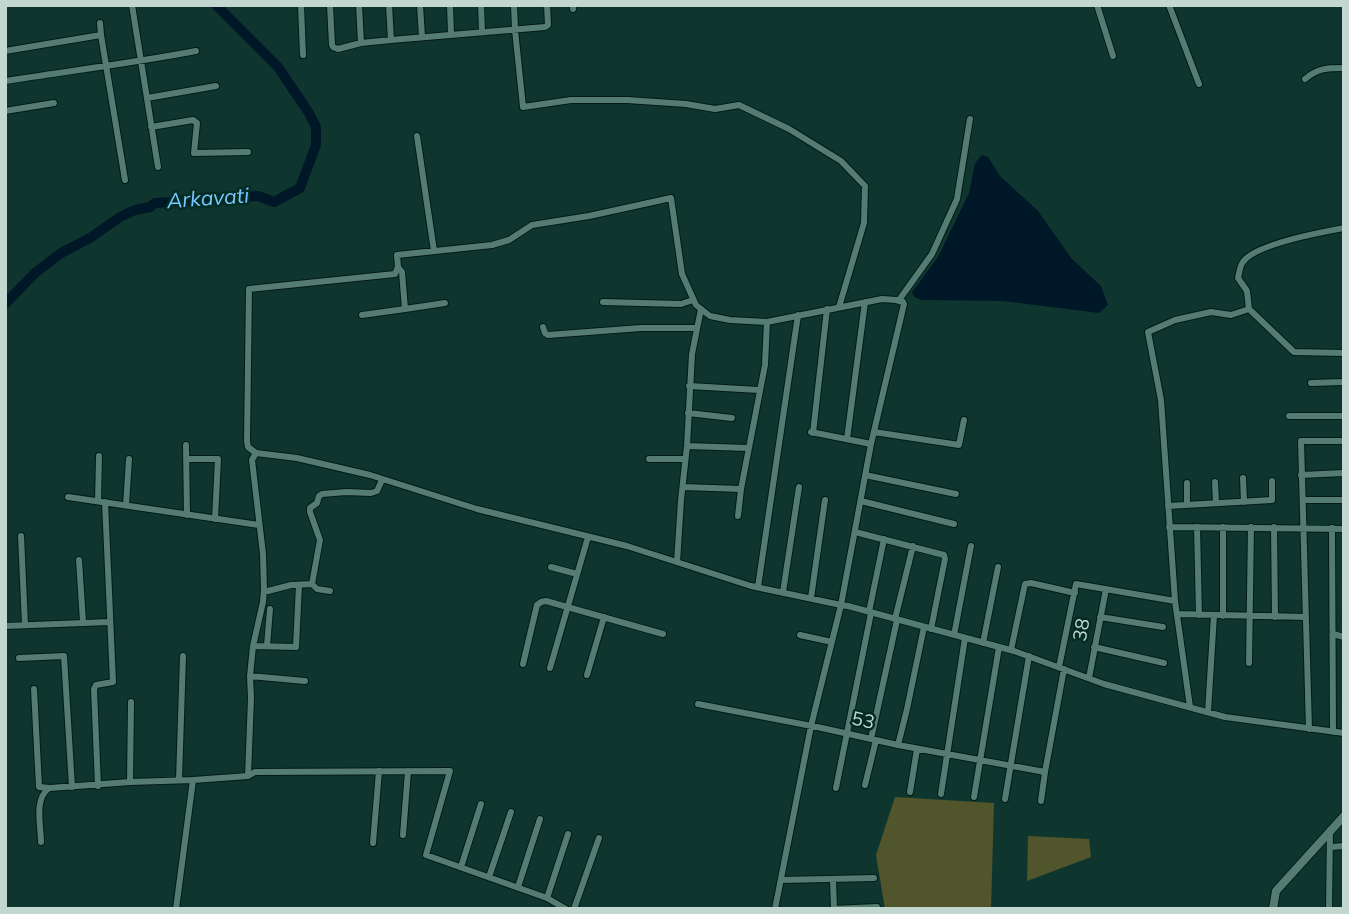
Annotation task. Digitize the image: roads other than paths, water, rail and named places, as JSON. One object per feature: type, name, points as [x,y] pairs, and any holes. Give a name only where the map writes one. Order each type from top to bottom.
[{"type":"street","points":[[132,5],[158,167]]},
{"type":"street","points":[[301,5],[303,55]]},
{"type":"street","points":[[330,5],[333,47],[338,49],[361,43],[545,27],[548,25],[547,5]]},
{"type":"street","points":[[359,5],[361,43]]},
{"type":"street","points":[[389,5],[391,40]]},
{"type":"street","points":[[420,5],[422,37]]},
{"type":"street","points":[[450,5],[451,34]]},
{"type":"street","points":[[481,5],[482,32]]},
{"type":"street","points":[[514,5],[514,30],[523,107],[570,100],[626,100],[715,109],[739,105],[789,129],[841,161],[865,186],[864,223],[839,307]]},
{"type":"street","points":[[1097,5],[1113,56]]},
{"type":"street","points":[[1169,5],[1199,84]]},
{"type":"street","points":[[100,23],[125,180]]},
{"type":"street","points":[[5,51],[101,35]]},
{"type":"street","points":[[5,81],[196,51]]},
{"type":"street","points":[[1305,79],[1314,72],[1344,68]]},
{"type":"street","points":[[147,98],[216,86]]},
{"type":"street","points":[[5,111],[54,103]]},
{"type":"street","points":[[775,909],[811,726],[841,605],[901,302],[932,254],[957,199],[970,119]]},
{"type":"street","points":[[151,127],[193,120],[197,123],[194,153],[248,152]]},
{"type":"street","points":[[417,136],[434,251]]},
{"type":"street","points":[[901,302],[883,299],[767,322],[710,316],[696,305],[682,274],[671,198],[532,225],[509,240],[492,245],[397,255],[398,267],[395,274],[249,289],[248,447],[256,453],[307,460],[369,475],[477,509],[627,546],[758,587],[870,612],[1011,650],[1089,678],[1225,717],[1344,733]]},
{"type":"street","points":[[1344,228],[1260,249],[1242,262],[1238,278],[1247,291],[1250,309],[1294,352],[1344,353]]},
{"type":"street","points":[[398,267],[402,272],[405,309]]},
{"type":"street","points":[[603,302],[681,304],[693,300]]},
{"type":"street","points":[[847,439],[865,302]]},
{"type":"street","points":[[362,315],[445,303]]},
{"type":"street","points":[[677,562],[692,354],[701,309]]},
{"type":"street","points":[[827,309],[811,432],[871,444]]},
{"type":"street","points":[[1190,707],[1175,601],[1161,400],[1148,332],[1175,320],[1211,312],[1231,315],[1250,309]]},
{"type":"street","points":[[758,587],[798,315]]},
{"type":"street","points":[[738,516],[748,448],[765,365],[767,322]]},
{"type":"street","points":[[543,327],[548,335],[641,328],[697,328]]},
{"type":"street","points":[[1311,383],[1344,382]]},
{"type":"street","points":[[689,386],[759,390]]},
{"type":"street","points":[[688,413],[732,418]]},
{"type":"street","points":[[1289,416],[1344,416]]},
{"type":"street","points":[[874,432],[959,445],[964,420]]},
{"type":"street","points":[[1309,729],[1301,441],[1344,441]]},
{"type":"street","points":[[186,445],[187,515]]},
{"type":"street","points":[[687,446],[748,448]]},
{"type":"street","points":[[248,776],[250,676],[253,646],[264,602],[263,554],[253,460],[256,453]]},
{"type":"street","points":[[98,786],[94,689],[96,685],[113,682],[99,456]]},
{"type":"street","points":[[126,505],[129,459]]},
{"type":"street","points":[[186,459],[218,459],[215,519]]},
{"type":"street","points":[[649,459],[685,459]]},
{"type":"street","points":[[1301,475],[1344,473]]},
{"type":"street","points":[[865,475],[956,494]]},
{"type":"street","points":[[1243,478],[1244,502]]},
{"type":"street","points":[[312,584],[320,540],[310,508],[322,494],[371,493],[377,491],[382,480]]},
{"type":"street","points":[[1168,506],[1272,500],[1272,481]]},
{"type":"street","points":[[1215,482],[1216,503]]},
{"type":"street","points":[[1187,483],[1187,505]]},
{"type":"street","points":[[683,487],[741,489]]},
{"type":"street","points":[[783,592],[799,487]]},
{"type":"street","points":[[68,496],[259,525]]},
{"type":"street","points":[[811,598],[825,500]]},
{"type":"street","points":[[1303,500],[1344,500]]},
{"type":"street","points":[[860,501],[954,524]]},
{"type":"street","points":[[1169,527],[1344,529]]},
{"type":"street","points":[[1197,527],[1199,615]]},
{"type":"street","points":[[1223,527],[1223,616]]},
{"type":"street","points":[[1249,663],[1251,527]]},
{"type":"street","points":[[1274,527],[1275,617]]},
{"type":"street","points":[[1332,528],[1332,732]]},
{"type":"street","points":[[855,532],[944,555],[945,559],[898,745]]},
{"type":"street","points":[[21,536],[25,625]]},
{"type":"street","points":[[550,668],[588,537]]},
{"type":"street","points":[[836,788],[884,539]]},
{"type":"street","points":[[865,785],[896,619],[913,546]]},
{"type":"street","points":[[954,635],[971,546]]},
{"type":"street","points":[[79,560],[83,622]]},
{"type":"street","points":[[551,567],[577,574]]},
{"type":"street","points":[[983,643],[998,567]]},
{"type":"street","points":[[264,592],[290,585],[312,584],[317,589],[330,590]]},
{"type":"street","points":[[1011,650],[1026,584],[1075,593]]},
{"type":"street","points":[[1041,802],[1076,584],[1175,601]]},
{"type":"street","points":[[253,646],[296,647],[299,585]]},
{"type":"street","name":"38","points":[[1089,678],[1106,589]]},
{"type":"street","points":[[523,664],[537,605],[541,602],[546,601],[663,634]]},
{"type":"street","points":[[267,646],[270,610]]},
{"type":"street","points":[[1177,614],[1306,617]]},
{"type":"street","points":[[1208,712],[1214,615]]},
{"type":"street","points":[[587,675],[604,617]]},
{"type":"street","points":[[1100,617],[1163,627]]},
{"type":"street","points":[[5,626],[110,622]]},
{"type":"street","points":[[1333,634],[1344,636]]},
{"type":"street","points":[[800,635],[832,642]]},
{"type":"street","points":[[941,794],[965,638]]},
{"type":"street","points":[[974,797],[999,647]]},
{"type":"street","points":[[1094,648],[1164,663]]},
{"type":"street","points":[[19,658],[64,656],[72,787]]},
{"type":"street","points":[[178,780],[183,656]]},
{"type":"street","points":[[1005,799],[1028,656]]},
{"type":"street","points":[[250,676],[305,681]]},
{"type":"street","points":[[34,688],[39,787],[193,780],[248,776],[256,772],[450,771],[426,855],[547,898],[566,909]]},
{"type":"street","points":[[130,782],[131,702]]},
{"type":"street","name":"53","points":[[698,704],[1045,772]]},
{"type":"street","points":[[910,792],[917,748]]},
{"type":"street","points":[[373,843],[379,771]]},
{"type":"street","points":[[403,835],[408,771]]},
{"type":"street","points":[[176,909],[193,780]]},
{"type":"street","points":[[41,842],[41,798],[45,790],[50,788]]},
{"type":"street","points":[[461,867],[481,804]]},
{"type":"street","points":[[489,877],[511,812]]},
{"type":"street","points":[[1273,909],[1276,891],[1344,816]]},
{"type":"street","points":[[518,887],[540,819]]},
{"type":"street","points":[[1329,909],[1330,830]]},
{"type":"street","points":[[547,898],[568,834]]},
{"type":"street","points":[[574,909],[599,838]]},
{"type":"street","points":[[1331,847],[1344,846]]},
{"type":"street","points":[[781,880],[874,878]]},
{"type":"street","points":[[833,880],[833,909],[877,907]]},
{"type":"water","points":[[982,155],[988,157],[1000,176],[1038,211],[1072,259],[1101,286],[1108,305],[1099,313],[1003,301],[922,300],[914,297],[912,292],[938,257],[969,193],[975,163]]},
{"type":"waterway","name":"Arkavati","points":[[5,304],[35,273],[61,253],[135,210],[150,207],[155,203],[258,196],[274,202],[300,188],[316,145],[316,127],[278,67],[216,5]]}]
